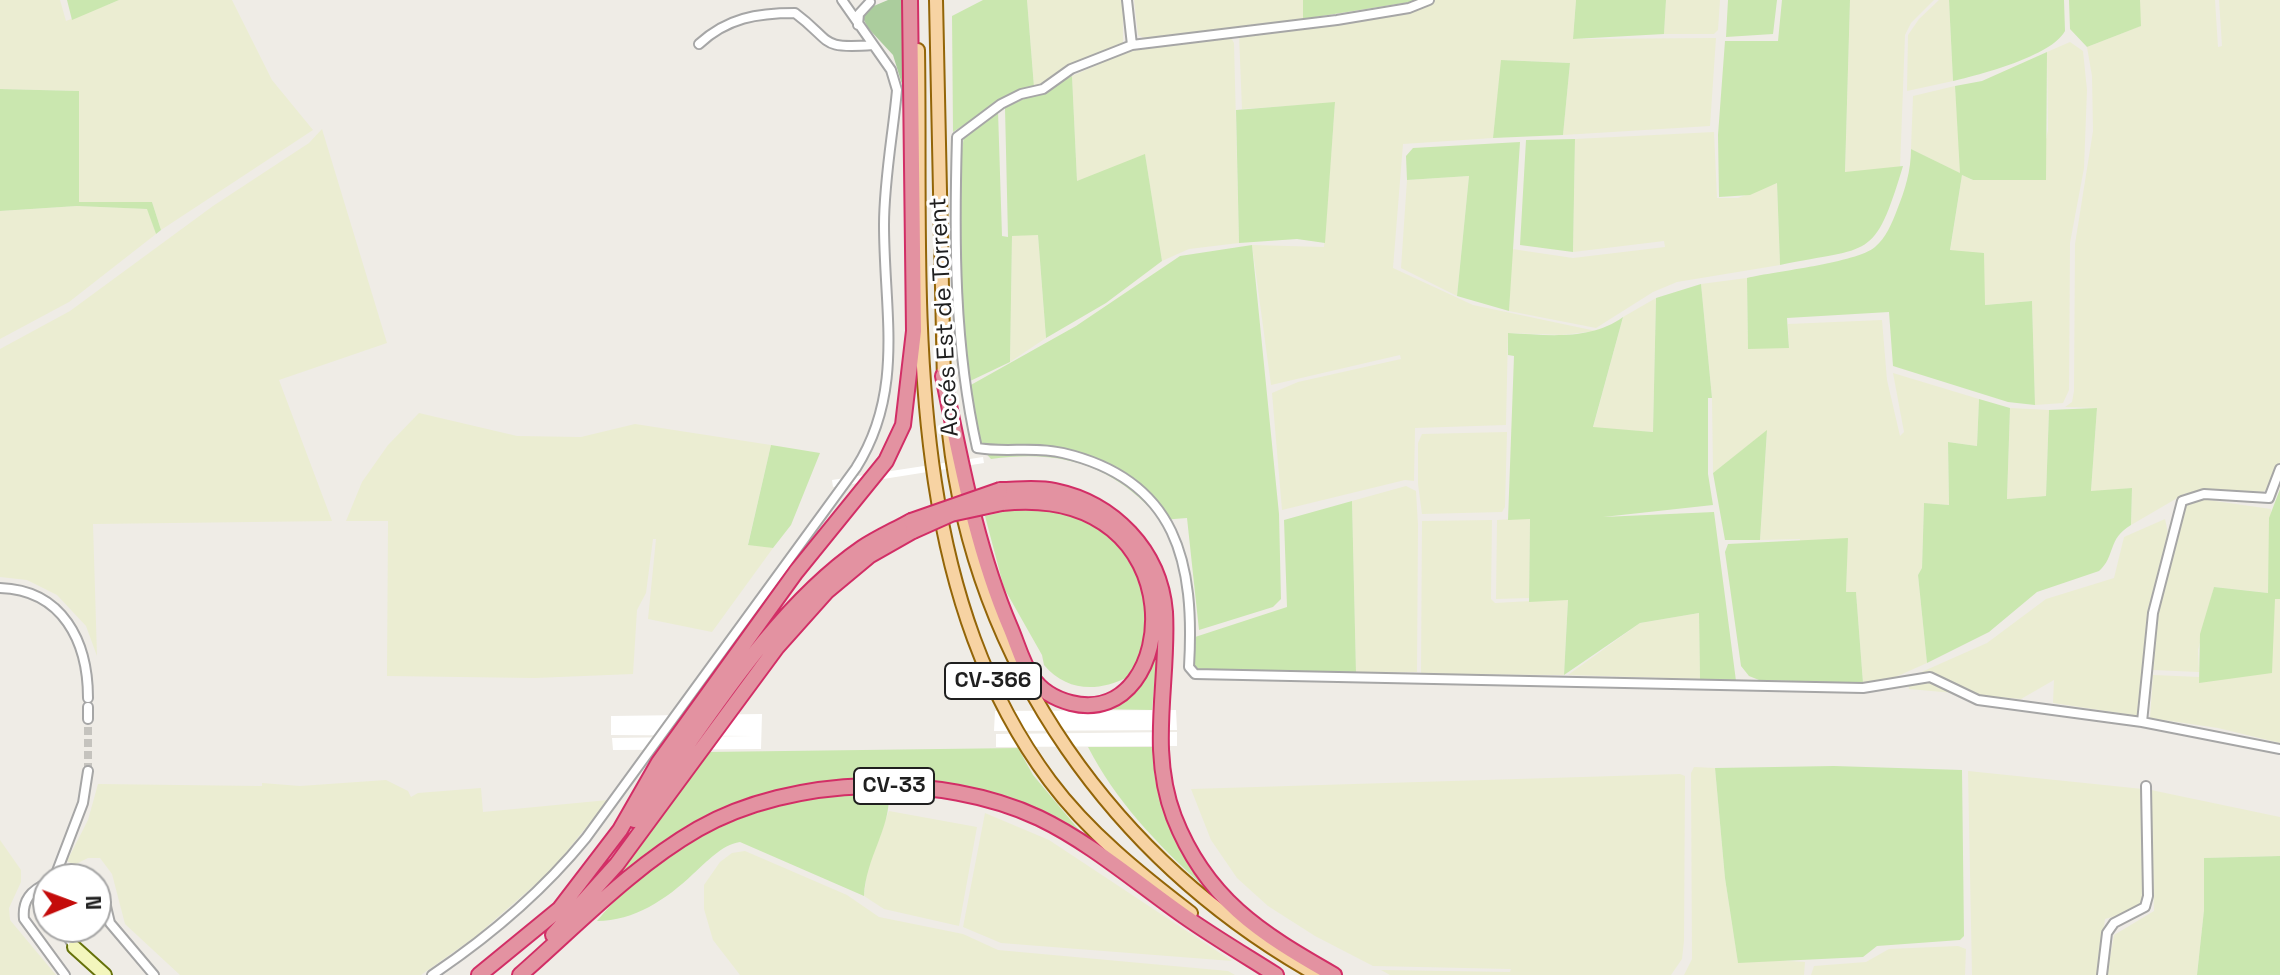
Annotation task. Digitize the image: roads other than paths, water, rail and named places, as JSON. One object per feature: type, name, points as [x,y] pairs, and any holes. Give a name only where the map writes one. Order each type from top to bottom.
[{"type":"highway","points":[[558,911],[620,830],[659,762],[796,572],[869,485],[886,461],[903,425],[914,331],[910,0]]},
{"type":"highway","points":[[943,376],[986,569],[1032,678],[1059,700],[1078,705],[1107,702],[1120,695],[1138,676],[1153,637],[1153,608],[1146,572],[1117,531],[1090,513],[1057,503],[1001,496]]},
{"type":"highway","points":[[479,975],[558,911],[604,862],[765,642],[816,586],[862,548],[912,526],[1001,496],[1053,490],[1093,503],[1127,526],[1154,568],[1164,608],[1159,708],[1162,772],[1173,815],[1194,859],[1224,900],[1279,944],[1334,975]]},
{"type":"highway","points":[[508,975],[565,922],[617,864],[777,647],[827,591],[912,526]]},
{"type":"highway","name":"CV-33","points":[[520,975],[639,869],[699,828],[758,804],[834,787],[903,786],[971,796],[1038,818],[1118,867],[1187,918],[1277,975]]},
{"type":"main road","name":"Accés Est de Torrent","points":[[917,0],[923,378],[932,468],[950,558],[971,628],[1003,704],[1050,781],[1129,865],[1277,975]]},
{"type":"main road","name":"Accés Est de Torrent","points":[[936,0],[943,376],[953,465],[973,553],[997,622],[1027,687],[1081,770],[1142,844],[1211,906],[1274,951],[1317,975]]},
{"type":"street","points":[[432,975],[534,896],[586,838],[856,468],[876,434],[889,378],[884,220],[897,90],[891,70],[857,26],[842,0]]},
{"type":"street","points":[[1127,0],[1132,45]]},
{"type":"street","points":[[1429,0],[1409,8],[1337,20],[1132,45],[1071,69],[1043,89],[1021,94],[1001,104],[957,137],[957,304],[968,411],[977,448],[998,451],[1028,448],[1063,453],[1103,467],[1142,493],[1171,525],[1186,569],[1190,592],[1189,667],[1195,674],[1863,688],[1930,677],[1978,700],[2142,722],[2280,749]]},
{"type":"street","points":[[857,26],[859,14],[870,1]]},
{"type":"street","points":[[699,44],[732,20],[795,13],[810,24],[825,43],[842,47],[873,45]]},
{"type":"street","points":[[2142,722],[2153,613],[2182,501],[2204,494],[2269,498],[2280,469]]},
{"type":"street","points":[[0,588],[34,595],[54,607],[70,623],[84,654],[88,719]]},
{"type":"street","points":[[60,863],[83,803],[88,771]]},
{"type":"street","points":[[2102,975],[2107,933],[2114,923],[2145,907],[2148,896],[2146,786]]},
{"type":"street","points":[[32,892],[23,909],[24,919],[32,930]]},
{"type":"street","points":[[112,925],[154,975]]},
{"type":"street","points":[[42,943],[65,975]]},
{"type":"street","points":[[72,943],[93,975]]},
{"type":"street","points":[[74,947],[105,975]]},
{"type":"tunnel","points":[[88,719],[88,771]]}]
